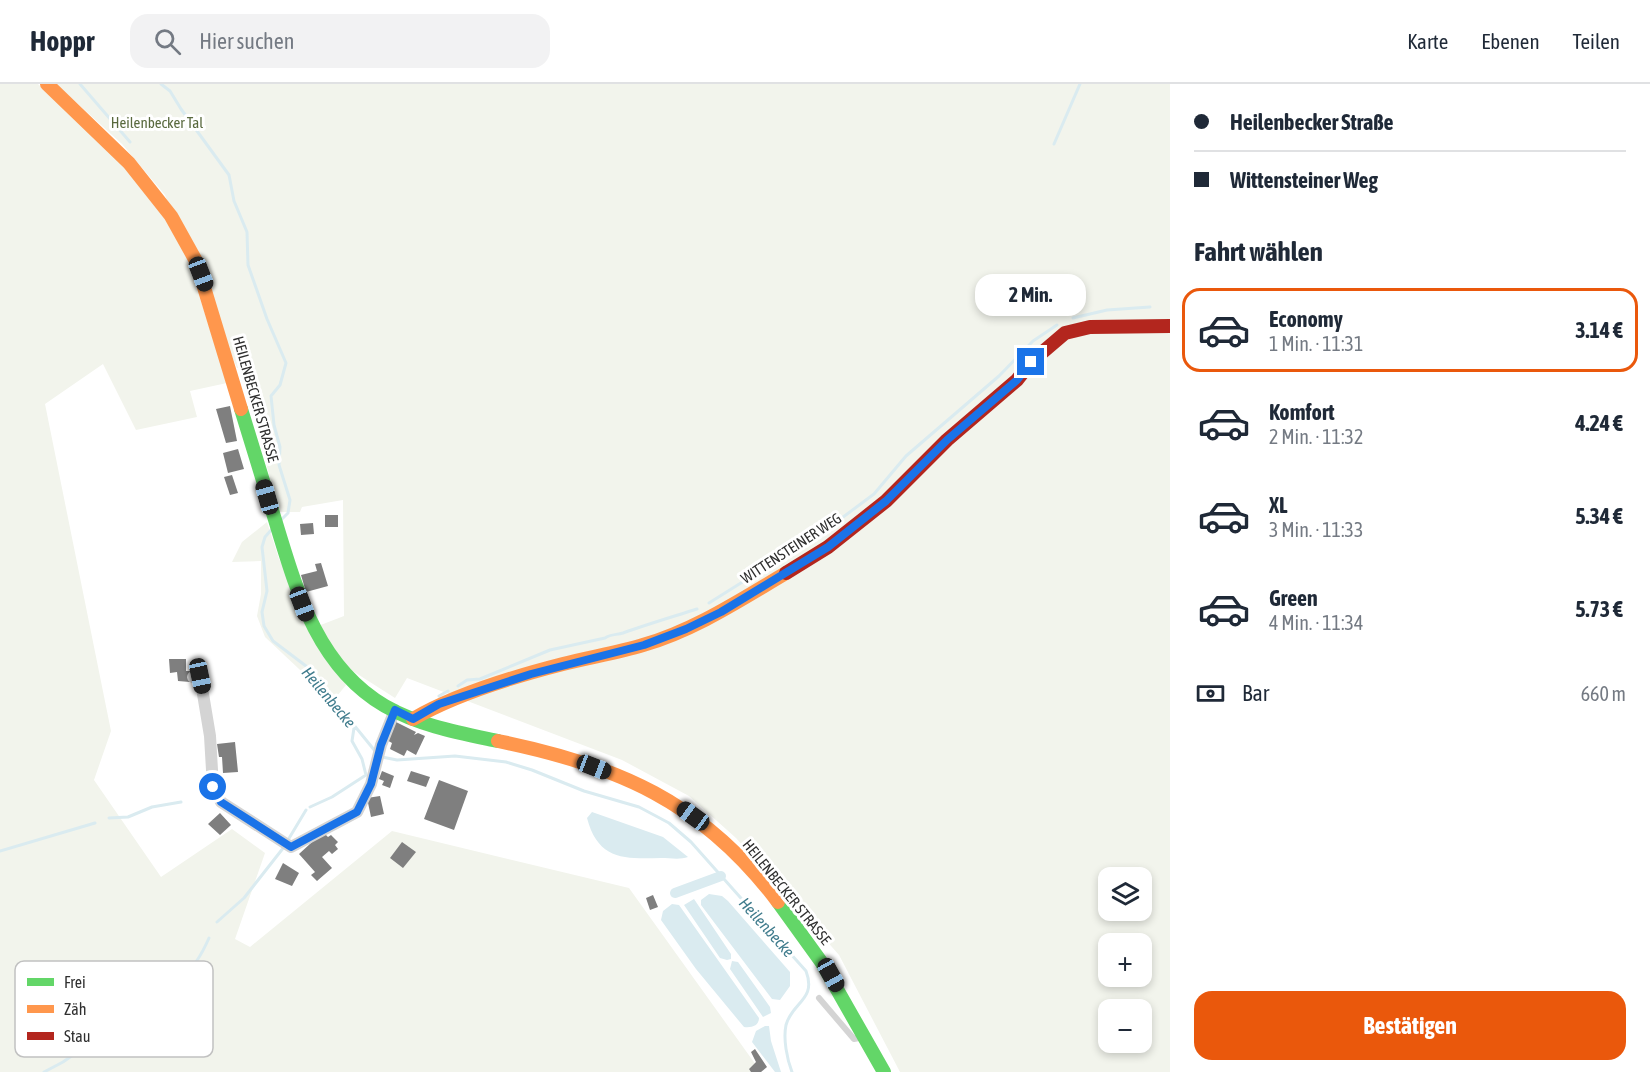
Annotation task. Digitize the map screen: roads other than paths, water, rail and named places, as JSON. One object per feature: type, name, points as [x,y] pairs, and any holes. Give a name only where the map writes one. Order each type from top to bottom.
[{"type":"main road","name":"HEILENBECKER STRASSE","points":[[47,84],[96,128],[127,161],[171,216],[196,261],[278,534],[311,626],[333,660],[349,678],[395,710],[413,719],[447,732],[564,756],[623,778],[681,807],[704,824],[731,849],[788,915],[831,975],[884,1072]]},
{"type":"main road","name":"WITTENSTEINER WEG","points":[[413,719],[439,704],[562,664],[644,645],[686,629],[721,612],[828,547],[886,501],[947,440],[1017,380],[1031,362],[1065,333],[1090,327],[1170,326]]},
{"type":"street","points":[[193,677],[200,676],[206,703],[213,787],[221,802],[291,847],[357,812],[371,784],[381,745],[395,710]]},
{"type":"lane","points":[[819,998],[854,1040],[865,1036]]},
{"type":"waterway","points":[[80,84],[130,142]]},
{"type":"waterway","name":"Heilenbecke","points":[[161,84],[170,91],[229,175],[234,201],[247,232],[248,265],[267,319],[286,363],[280,385],[271,396],[274,425],[280,447],[279,465],[290,500],[288,513],[281,520]]},
{"type":"waterway","points":[[1054,144],[1080,84]]},
{"type":"waterway","points":[[1073,318],[1107,310],[1150,307]]},
{"type":"waterway","points":[[709,603],[760,571],[777,556],[823,532],[874,494],[906,456],[999,376],[1033,341],[1057,325]]},
{"type":"waterway","name":"Heilenbecke","points":[[272,529],[265,537],[262,547],[267,591],[262,612],[264,626],[273,641],[306,666],[375,751]]},
{"type":"waterway","points":[[458,686],[467,680],[480,679],[550,650],[623,633],[697,609]]},
{"type":"waterway","points":[[439,696],[448,691]]},
{"type":"waterway","points":[[310,807],[332,797],[366,775],[362,759],[352,741],[354,728]]},
{"type":"waterway","name":"Heilenbecke","points":[[382,757],[397,760],[455,756],[506,762],[584,791],[639,807],[669,823],[691,842],[806,971],[809,981],[806,995],[789,1017],[785,1031],[786,1049],[792,1072]]},
{"type":"waterway","points":[[109,818],[128,817],[152,807],[181,802]]},
{"type":"waterway","points":[[288,840],[306,810]]},
{"type":"waterway","points":[[0,851],[95,823]]},
{"type":"waterway","points":[[217,922],[244,898],[284,847]]},
{"type":"waterway","points":[[675,893],[721,876]]},
{"type":"waterway","points":[[196,961],[209,938]]},
{"type":"waterway","points":[[44,1072],[70,1057]]},
{"type":"park label","name":"Heilenbecker Tal","points":[[157,122]]}]
